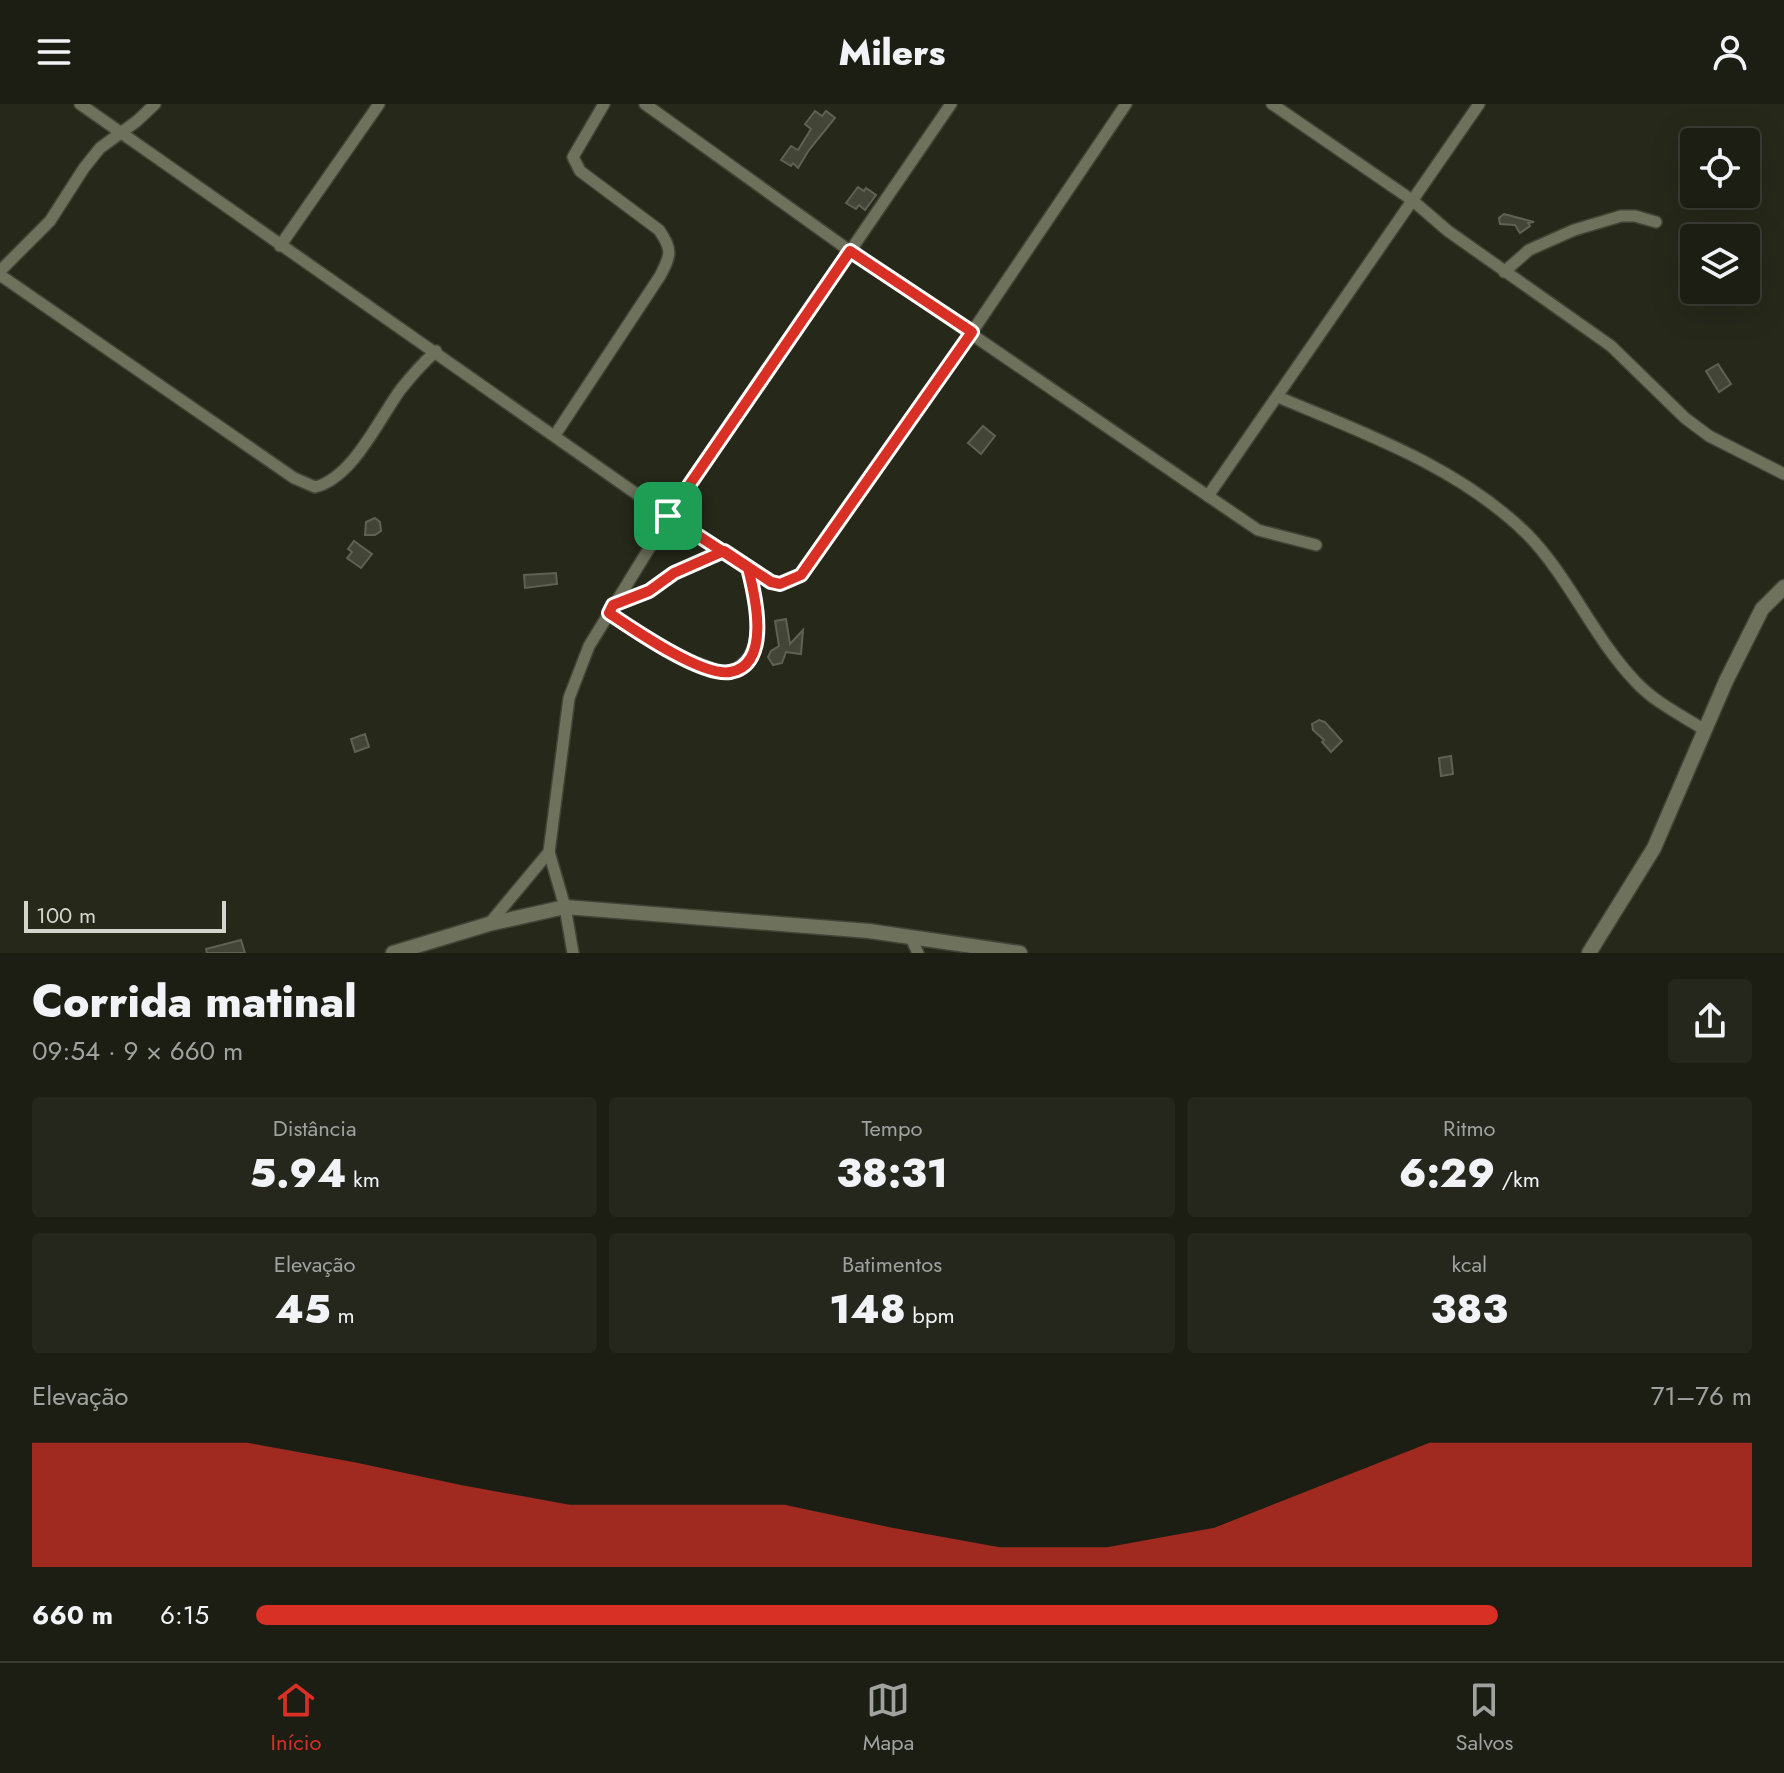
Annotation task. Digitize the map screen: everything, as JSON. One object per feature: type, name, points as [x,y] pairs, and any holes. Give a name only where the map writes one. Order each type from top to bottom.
[{"type":"street","points":[[80,104],[668,516],[771,582],[780,584],[801,575],[972,332],[1126,104]]},
{"type":"street","points":[[155,104],[100,148],[50,221],[0,273],[294,478],[315,487],[328,482],[355,455],[400,390],[436,351]]},
{"type":"street","points":[[280,246],[379,104]]},
{"type":"street","points":[[555,435],[660,276],[670,252],[659,230],[580,171],[573,157],[604,104]]},
{"type":"street","points":[[645,104],[850,251],[1258,530],[1316,545]]},
{"type":"street","points":[[573,953],[565,907],[549,852],[569,698],[589,646],[668,516],[951,104]]},
{"type":"street","points":[[1272,104],[1412,200],[1504,272],[1611,346],[1685,418],[1709,436],[1784,474]]},
{"type":"street","points":[[1208,496],[1479,104]]},
{"type":"street","points":[[1504,272],[1529,250],[1574,230],[1621,216],[1656,222]]},
{"type":"street","points":[[1278,397],[1398,449],[1476,493],[1500,511],[1528,535],[1555,567],[1619,663],[1636,683],[1653,698],[1705,730]]},
{"type":"street","points":[[611,609],[649,591],[674,573],[724,551]]},
{"type":"street","points":[[611,609],[672,652],[707,668],[727,673],[748,660],[758,643],[748,568]]},
{"type":"street","points":[[1589,953],[1654,848],[1762,609],[1784,587]]},
{"type":"street","points":[[489,924],[549,852]]},
{"type":"street","points":[[393,953],[489,924],[565,907],[910,936],[1020,953]]},
{"type":"street","points":[[910,936],[918,953]]},
{"type":"building","points":[[815,111],[822,116],[826,111],[835,118],[798,168],[793,163],[791,166],[781,160],[791,146],[798,150],[811,129],[805,124]]},
{"type":"building","points":[[858,187],[876,195],[865,210],[859,205],[856,209],[846,203]]},
{"type":"building","points":[[1504,214],[1534,222],[1528,223],[1530,226],[1520,233],[1515,225],[1500,224],[1499,218]]},
{"type":"building","points":[[1718,364],[1731,384],[1719,392],[1706,371]]},
{"type":"building","points":[[983,426],[995,436],[981,454],[968,443]]},
{"type":"building","points":[[375,518],[380,522],[381,531],[375,535],[365,535],[366,522]]},
{"type":"building","points":[[354,541],[372,554],[361,568],[347,558],[352,552],[348,549]]},
{"type":"building","points":[[556,573],[557,584],[525,588],[524,575]]},
{"type":"building","points":[[786,619],[790,644],[803,630],[801,654],[786,652],[782,663],[773,665],[768,657],[779,646],[775,621]]},
{"type":"building","points":[[1319,720],[1325,722],[1342,741],[1331,752],[1313,730],[1312,724]]},
{"type":"building","points":[[365,734],[369,747],[355,752],[351,739]]},
{"type":"building","points":[[1451,756],[1453,774],[1441,776],[1439,758]]},
{"type":"building","points":[[241,940],[245,953],[207,953],[206,949]]},
{"type":"route","points":[[668,516],[724,551],[748,568],[758,643],[748,660],[735,670],[727,673],[691,662],[609,613],[613,605],[649,591],[674,573],[724,551],[771,582],[789,582],[801,575],[972,332],[850,251],[668,516]]}]
